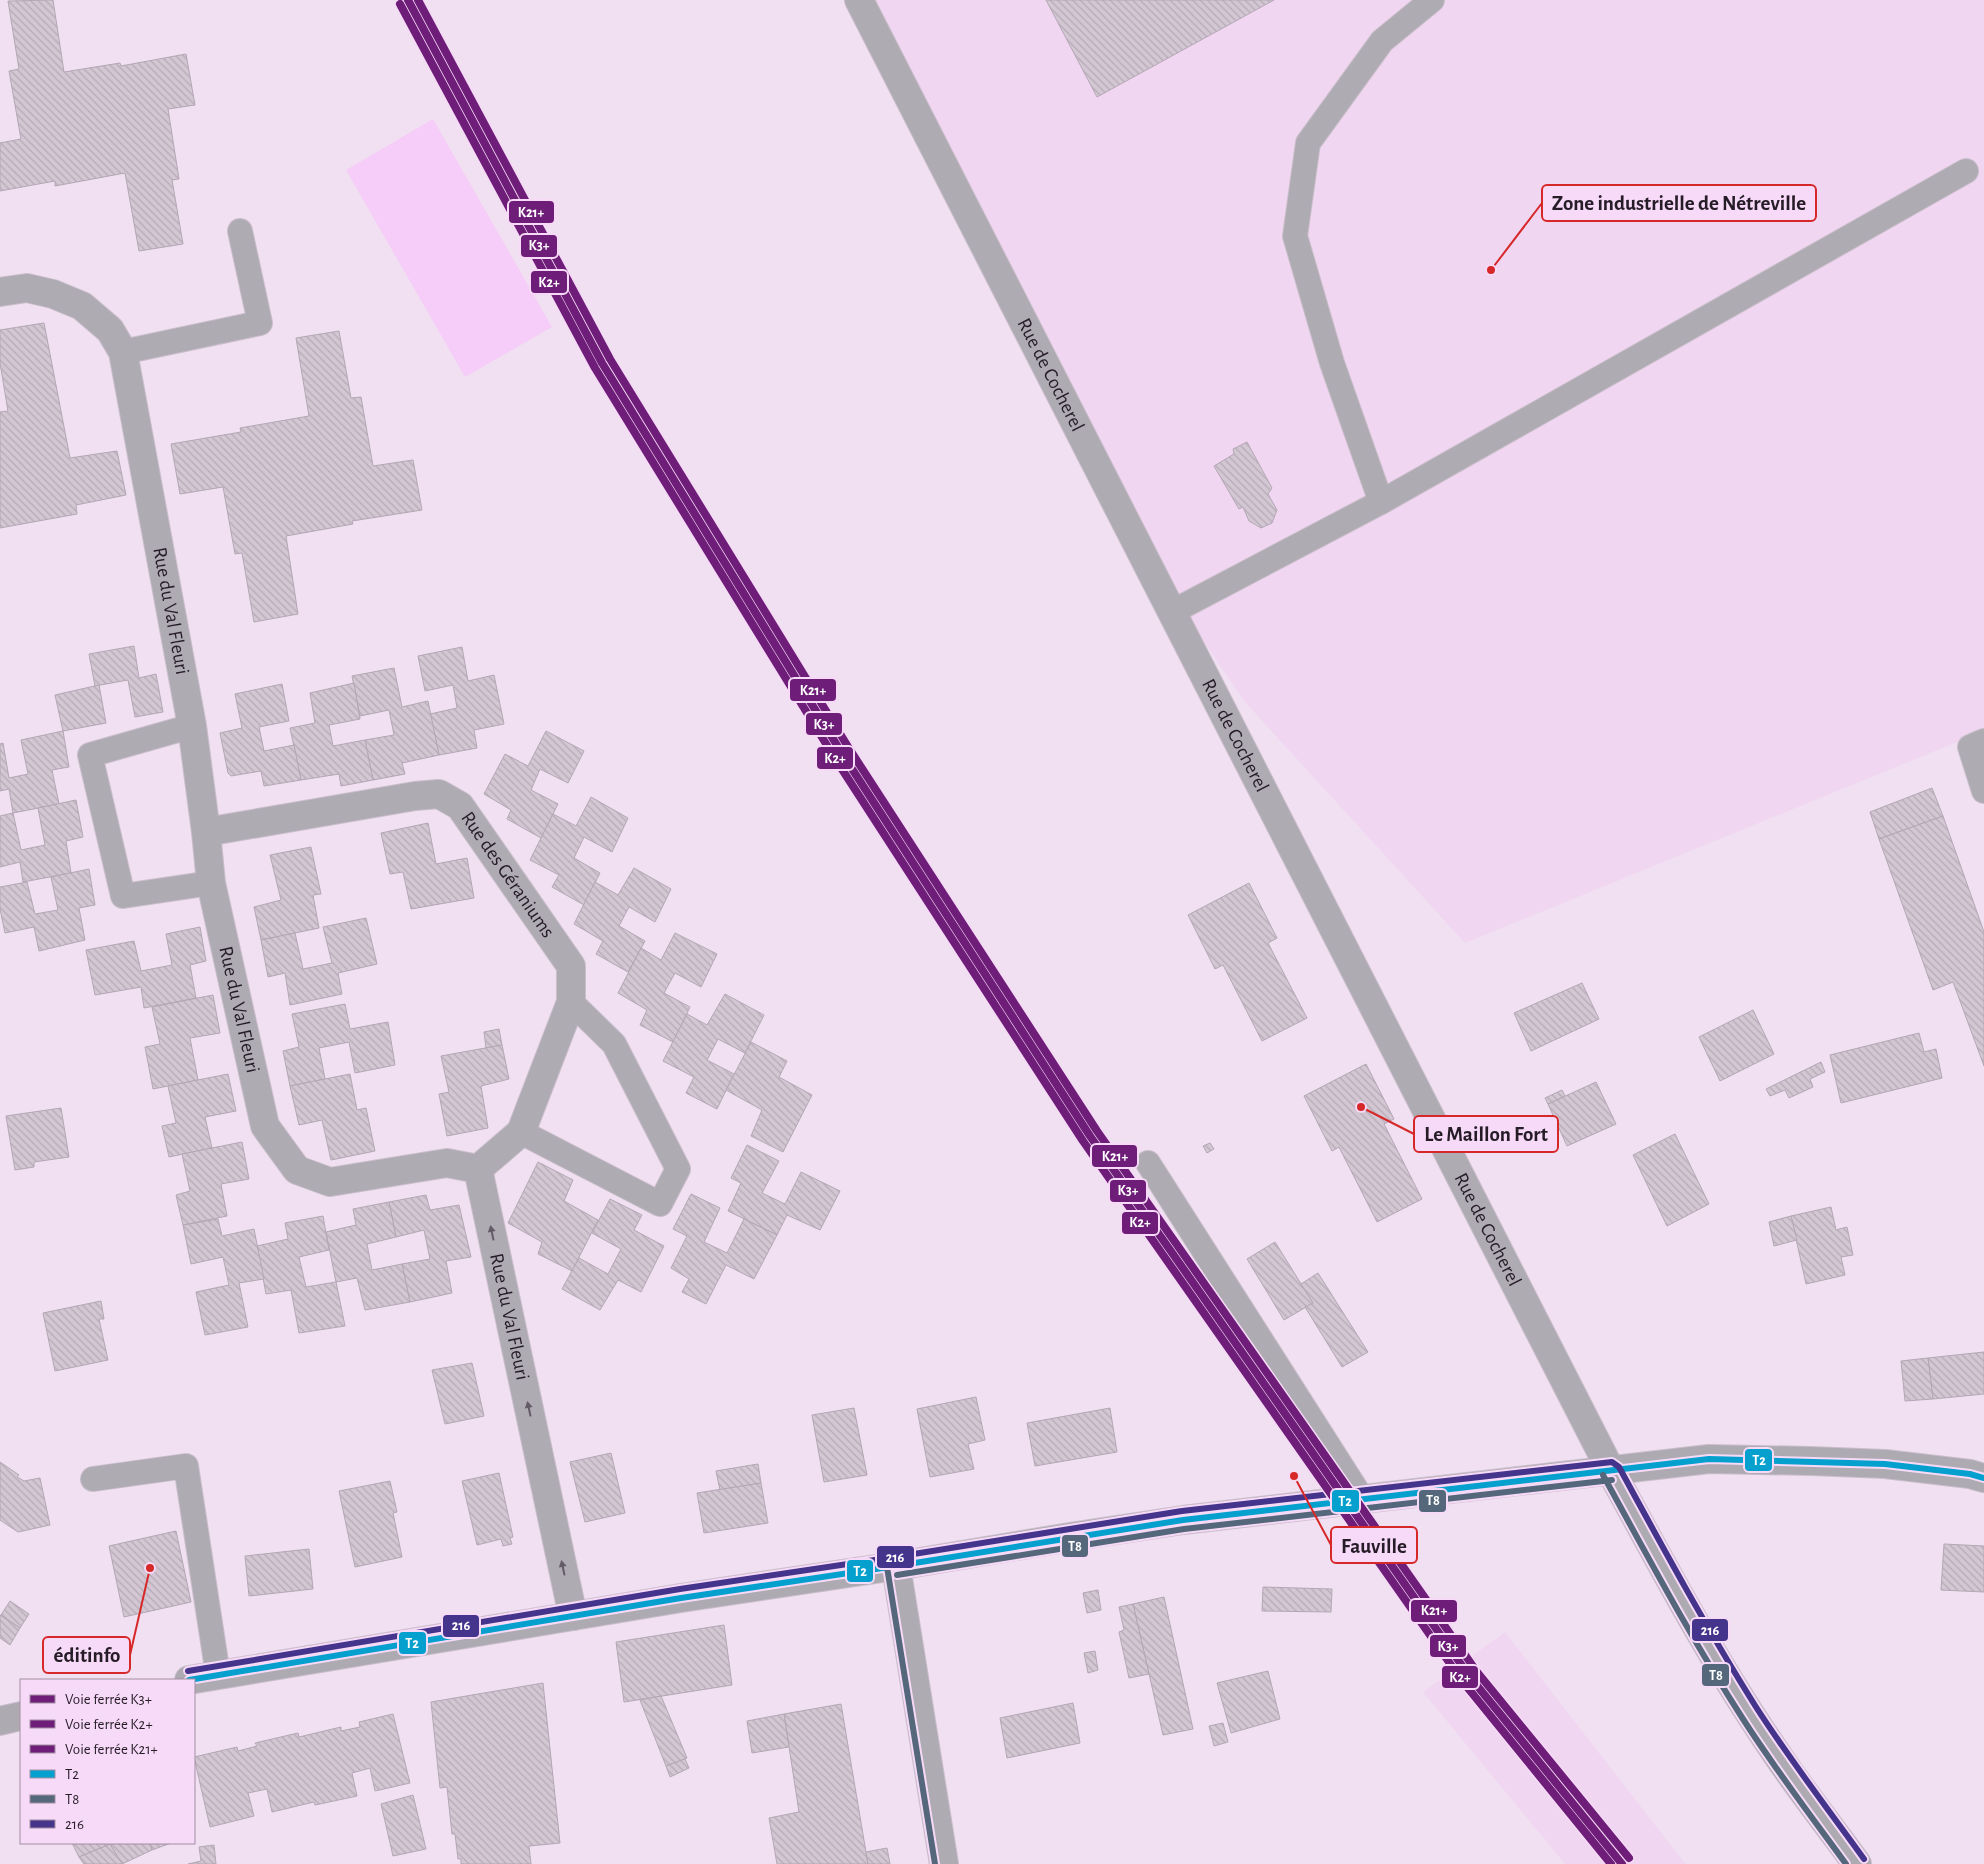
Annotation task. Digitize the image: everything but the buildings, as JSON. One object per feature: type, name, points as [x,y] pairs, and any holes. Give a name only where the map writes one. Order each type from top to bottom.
[{"type":"main road","points":[[195,1679],[701,1595],[1164,1523],[1709,1459],[1885,1464],[1970,1474],[1984,1478]]},
{"type":"main road","points":[[1611,1471],[1672,1584],[1727,1677],[1772,1748],[1857,1864]]},
{"type":"main road","points":[[0,1720],[20,1716]]},
{"type":"street","name":"Rue de Cocherel","points":[[860,0],[1611,1471]]},
{"type":"street","name":"Rue du Val Fleuri","points":[[0,292],[27,288],[53,294],[82,306],[110,330],[123,352],[192,726],[211,883],[265,1126],[297,1170],[330,1182],[447,1163],[478,1169],[573,1616]]},
{"type":"street","name":"Rue des Géraniums","points":[[206,832],[415,796],[439,794],[460,806],[571,966],[571,1002],[521,1132],[478,1169]]},
{"type":"street","points":[[896,1566],[944,1864]]},
{"type":"lane","points":[[1381,502],[1332,363],[1295,236],[1308,143],[1382,41],[1432,0]]},
{"type":"lane","points":[[1172,612],[1381,502],[1966,172]]},
{"type":"lane","points":[[123,352],[260,323],[240,231]]},
{"type":"lane","points":[[192,726],[90,755],[123,896],[211,883]]},
{"type":"lane","points":[[1984,741],[1970,747],[1984,791]]},
{"type":"lane","points":[[521,1132],[660,1204],[678,1169],[614,1044],[571,1002]]},
{"type":"lane","points":[[1148,1163],[1363,1500]]},
{"type":"lane","points":[[93,1479],[186,1466],[218,1675]]},
{"type":"shaded area","points":[[859,0],[1984,0],[1984,731],[1465,943],[1244,701],[1135,539]]},
{"type":"shaded area","points":[[433,119],[552,327],[465,377],[346,170]]},
{"type":"shaded area","points":[[1505,1632],[1686,1864],[1565,1864],[1423,1692]]},
{"type":"rail line","name":"K3+","points":[[408,0],[602,363],[843,755],[1090,1136],[1470,1677],[1622,1864]]},
{"type":"rail line","name":"K21+","points":[[418,0],[610,359],[850,750],[1097,1131],[1477,1672],[1629,1858]]},
{"type":"rail line","name":"K2+","points":[[400,4],[595,368],[836,760],[1083,1141],[1463,1682],[1611,1864]]},
{"type":"transit line","name":"T2","points":[[195,1679],[681,1598],[1183,1520],[1709,1459],[1885,1464],[1970,1474],[1984,1478]]},
{"type":"transit line","name":"216","points":[[188,1671],[680,1589],[1182,1511],[1612,1462],[1619,1467],[1703,1618],[1756,1707],[1864,1859]]},
{"type":"transit line","name":"T8","points":[[1603,1475],[1724,1689],[1793,1792],[1846,1864]]},
{"type":"transit line","name":"T8","points":[[897,1575],[1184,1529],[1612,1480]]},
{"type":"transit line","name":"T8","points":[[887,1567],[935,1864]]},
{"type":"place","name":"Zone industrielle de Nétreville","points":[[1491,270]]},
{"type":"place","name":"Le Maillon Fort","points":[[1361,1107]]},
{"type":"place","name":"Fauville","points":[[1294,1476]]},
{"type":"place","name":"éditinfo","points":[[150,1568]]}]
